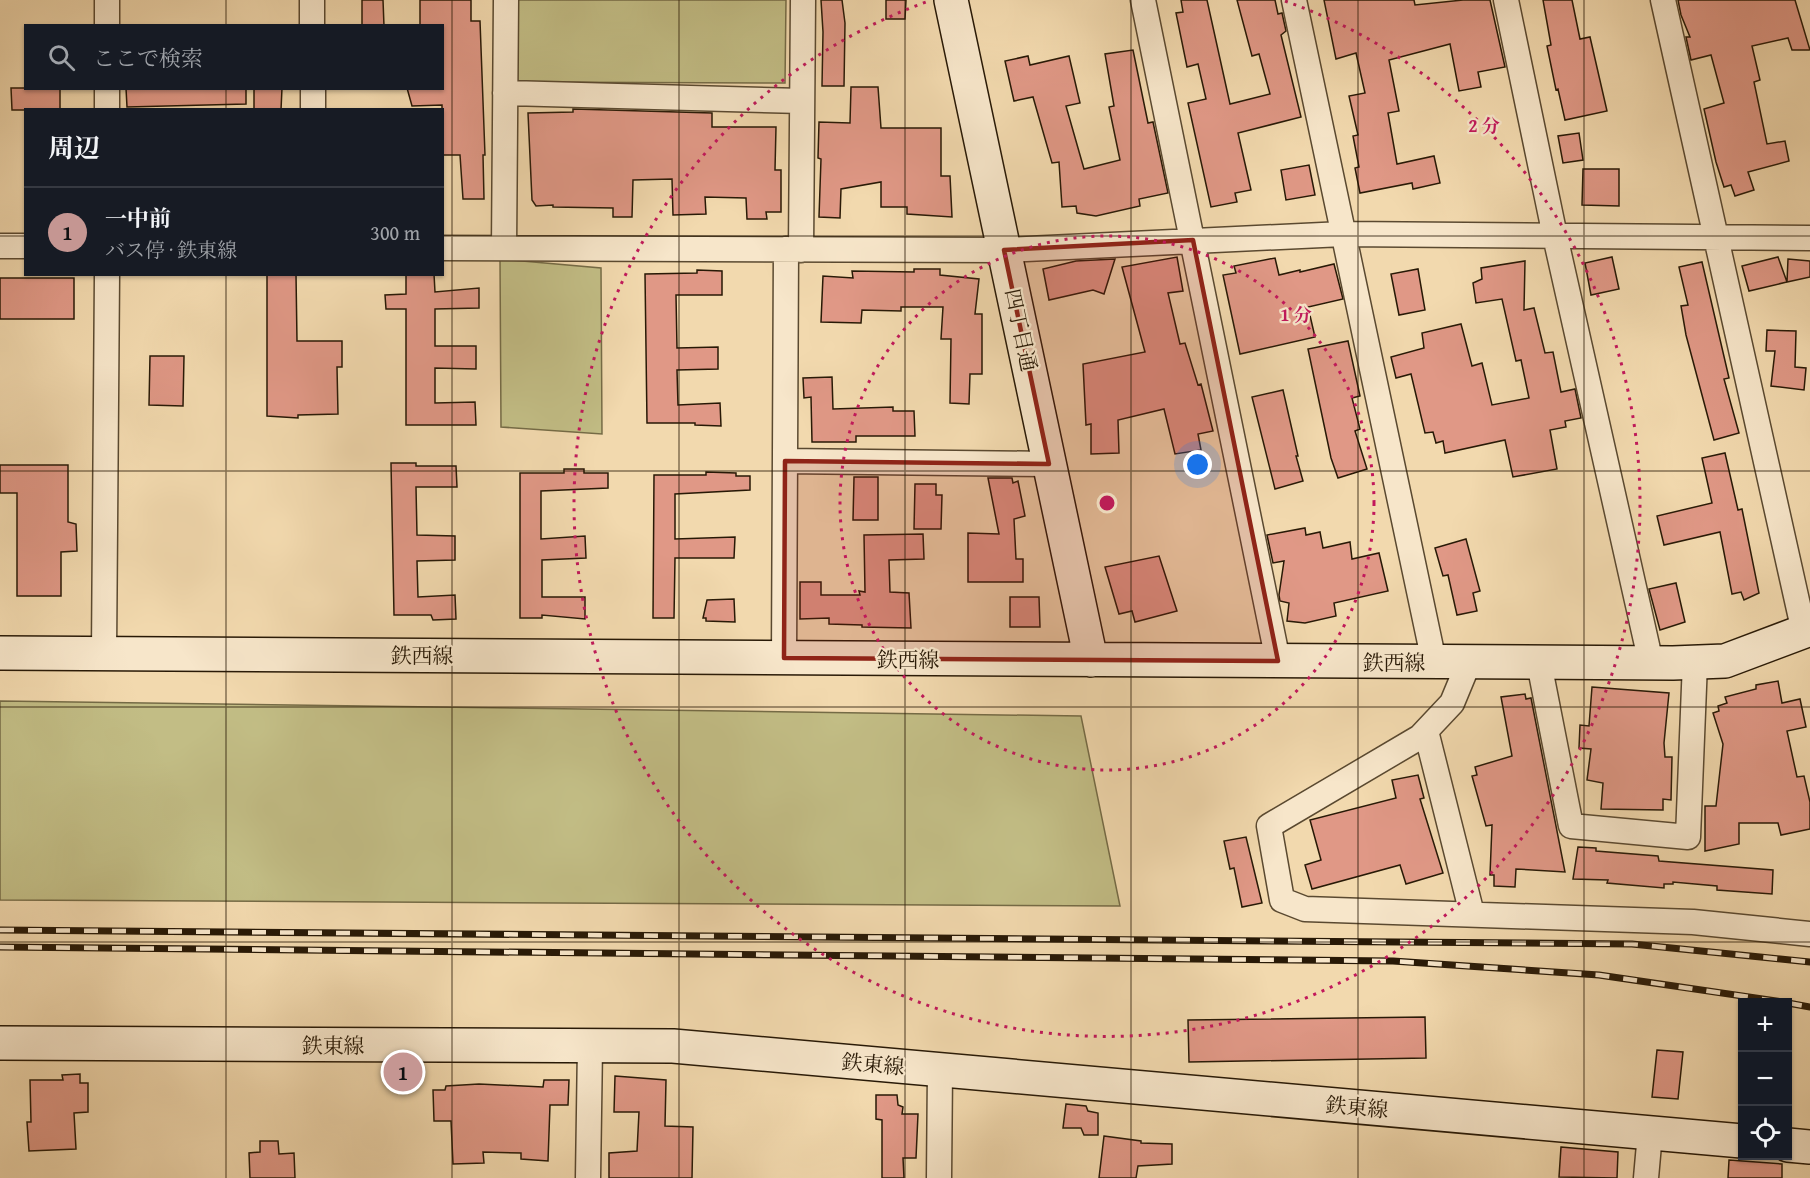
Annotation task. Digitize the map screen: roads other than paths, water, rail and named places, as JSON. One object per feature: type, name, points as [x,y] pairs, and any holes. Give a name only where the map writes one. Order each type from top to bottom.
[{"type":"street","points":[[107,0],[107,24]]},
{"type":"street","points":[[312,0],[312,24]]},
{"type":"street","points":[[504,248],[506,0]]},
{"type":"street","points":[[784,658],[785,461],[802,101],[803,0]]},
{"type":"street","name":"四丁目通","points":[[951,0],[1091,660]]},
{"type":"street","points":[[1143,0],[1278,661]]},
{"type":"street","points":[[1294,0],[1434,662]]},
{"type":"street","points":[[1506,0],[1555,236],[1651,663]]},
{"type":"street","points":[[1663,0],[1715,237],[1807,631]]},
{"type":"street","points":[[107,90],[107,108]]},
{"type":"street","points":[[313,90],[313,108]]},
{"type":"street","points":[[505,93],[802,101]]},
{"type":"street","points":[[444,248],[1004,250],[1343,234],[1810,238]]},
{"type":"street","points":[[0,246],[24,246]]},
{"type":"street","points":[[105,653],[107,276]]},
{"type":"street","points":[[785,461],[1049,464]]},
{"type":"street","name":"鉄西線","points":[[0,653],[1651,663],[1725,661],[1807,631]]},
{"type":"street","points":[[1468,662],[1452,703],[1420,737],[1269,826],[1282,900],[1305,909],[1693,922],[1810,934]]},
{"type":"street","points":[[1539,663],[1571,826],[1688,837],[1695,662]]},
{"type":"street","points":[[1426,731],[1472,914]]},
{"type":"street","name":"鉄東線","points":[[0,1043],[673,1046],[1738,1141]]},
{"type":"street","points":[[588,1178],[590,1046]]},
{"type":"street","points":[[939,1178],[940,1070]]},
{"type":"street","points":[[1646,1178],[1650,1133]]},
{"type":"street","points":[[1792,1145],[1810,1147]]},
{"type":"railway","points":[[0,930],[1632,944],[1810,962]]},
{"type":"railway","points":[[0,947],[1393,961],[1599,975],[1756,998]]},
{"type":"railway","points":[[1792,1004],[1810,1007]]},
{"type":"place","name":"一中前","points":[[403,1072]]}]
